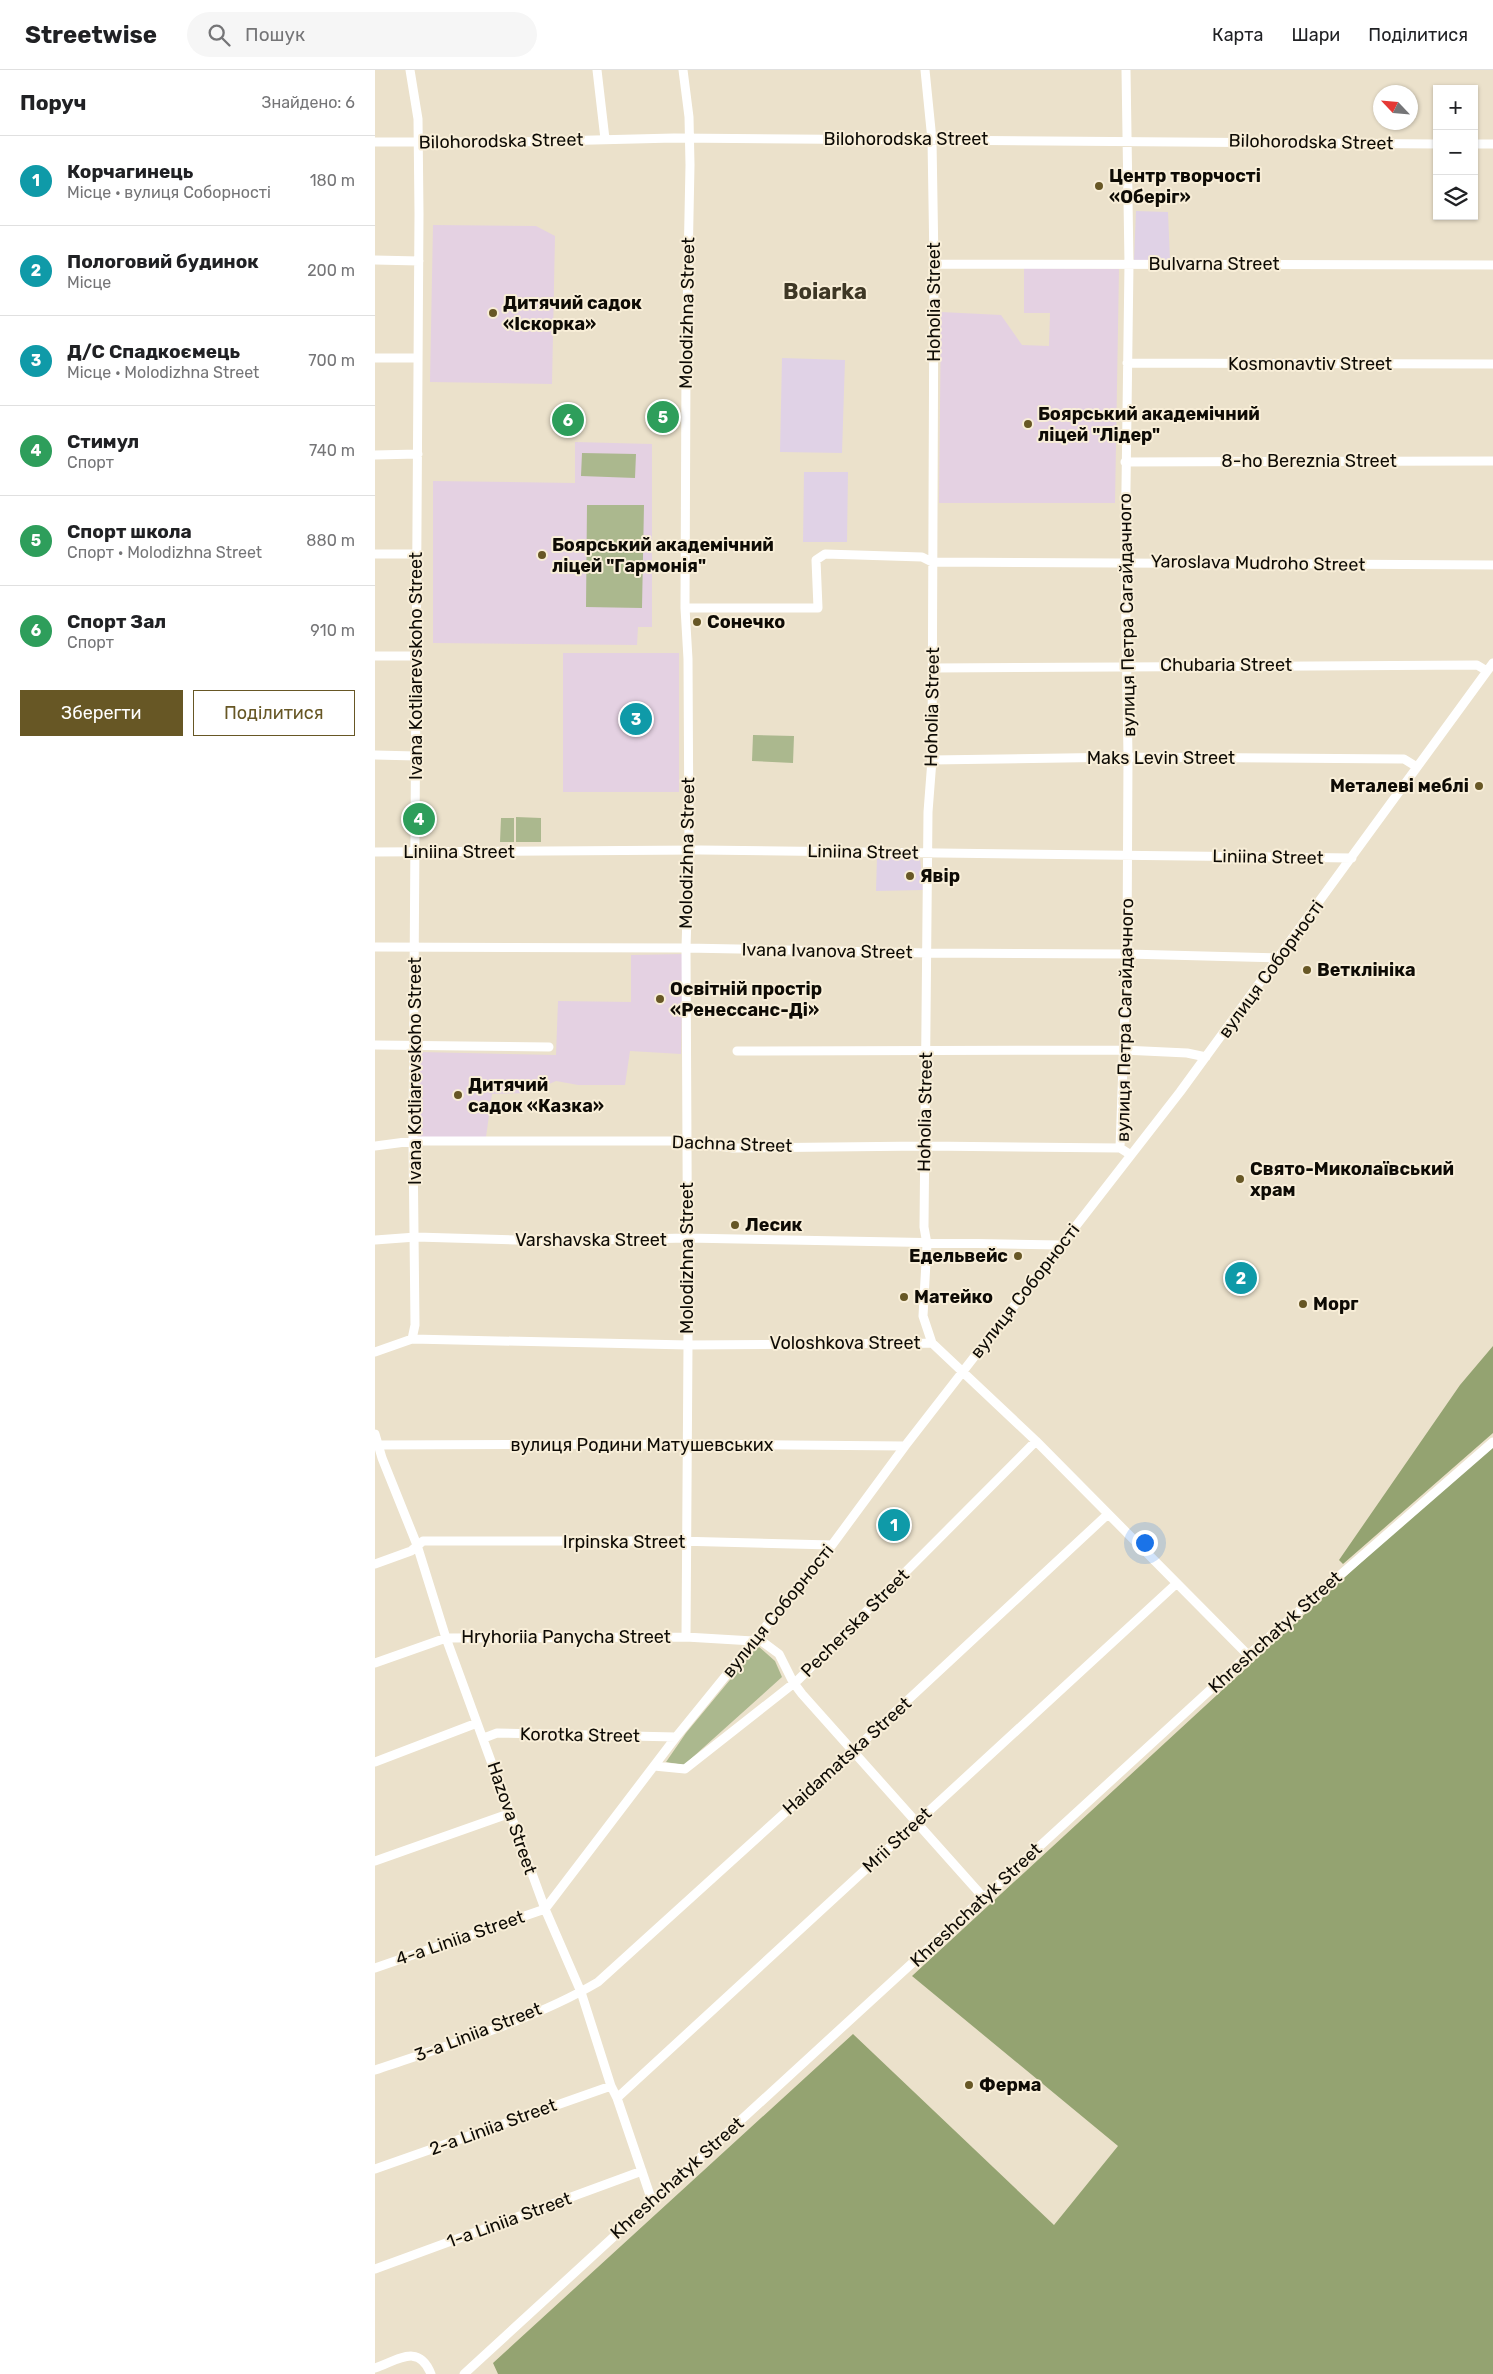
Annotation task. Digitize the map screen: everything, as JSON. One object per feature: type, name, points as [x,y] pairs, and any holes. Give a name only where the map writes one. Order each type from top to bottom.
[{"type":"street","name":"Ivana Kotliarevskoho Street","points":[[410,70],[419,142],[413,1141],[416,1237],[415,1325],[412,1339]]},
{"type":"street","points":[[597,70],[605,139]]},
{"type":"street","name":"Molodizhna Street","points":[[683,70],[689,117],[685,608],[688,659],[689,850],[686,948],[688,1345],[686,1637]]},
{"type":"street","name":"Hoholia Street","points":[[925,70],[932,140],[934,264],[933,668],[932,760],[927,812],[924,1227],[927,1244],[923,1316],[932,1343]]},
{"type":"street","name":"вулиця Петра Сагайдачного","points":[[1126,70],[1129,140],[1129,264],[1125,462],[1128,856],[1127,954],[1120,1148],[1131,1155]]},
{"type":"street","name":"Bilohorodska Street","points":[[375,142],[689,138],[1129,140],[1433,144]]},
{"type":"street","points":[[1478,144],[1493,144]]},
{"type":"street","points":[[375,260],[419,261]]},
{"type":"street","name":"Bulvarna Street","points":[[934,264],[1493,265]]},
{"type":"street","points":[[375,358],[419,358]]},
{"type":"street","name":"Kosmonavtiv Street","points":[[1127,363],[1493,364]]},
{"type":"street","points":[[375,454],[418,454]]},
{"type":"street","name":"8-ho Bereznia Street","points":[[1125,462],[1493,460]]},
{"type":"street","points":[[375,554],[417,554]]},
{"type":"street","name":"Yaroslava Mudroho Street","points":[[685,608],[818,608],[816,560],[825,554],[922,558],[932,562],[1493,565]]},
{"type":"street","points":[[375,656],[417,656]]},
{"type":"street","name":"вулиця Соборності","points":[[545,1909],[676,1737],[832,1545],[905,1446],[1206,1057],[1493,663]]},
{"type":"street","name":"Chubaria Street","points":[[933,668],[1127,665],[1477,665],[1487,671]]},
{"type":"street","points":[[375,755],[416,756]]},
{"type":"street","name":"Maks Levin Street","points":[[932,760],[1128,757],[1404,759],[1417,767]]},
{"type":"street","name":"Liniina Street","points":[[375,852],[689,850],[1352,858]]},
{"type":"street","name":"Ivana Ivanova Street","points":[[375,947],[686,948],[1279,958]]},
{"type":"street","points":[[375,1044],[549,1047]]},
{"type":"street","points":[[737,1051],[1123,1050],[1187,1053],[1206,1057]]},
{"type":"street","name":"Dachna Street","points":[[375,1146],[413,1141],[687,1142],[733,1148],[925,1146],[1120,1148]]},
{"type":"street","name":"Varshavska Street","points":[[375,1240],[416,1237],[549,1241],[687,1238],[1060,1245]]},
{"type":"street","name":"Voloshkova Street","points":[[375,1352],[412,1339],[688,1345],[932,1343],[1036,1441],[1248,1655]]},
{"type":"street","name":"Hazova Street","points":[[375,1434],[379,1446],[378,1459],[417,1545],[446,1638],[545,1909],[581,1992],[611,2086],[617,2098],[651,2200]]},
{"type":"street","name":"Pecherska Street","points":[[654,1766],[685,1769],[793,1682],[798,1680],[1036,1441]]},
{"type":"street","name":"Khreshchatyk Street","points":[[464,2374],[651,2200],[1248,1655],[1493,1442]]},
{"type":"street","name":"вулиця Родини Матушевських","points":[[379,1446],[687,1444],[905,1446]]},
{"type":"street","name":"Haidamatska Street","points":[[581,1992],[598,1982],[853,1751],[1108,1514]]},
{"type":"street","name":"Irpinska Street","points":[[375,1564],[411,1551],[423,1541],[687,1542],[832,1545]]},
{"type":"street","name":"Mrii Street","points":[[617,2098],[1177,1583]]},
{"type":"street","name":"Hryhoriia Panycha Street","points":[[375,1663],[446,1638],[686,1637],[755,1639]]},
{"type":"street","points":[[755,1639],[779,1654],[793,1682],[984,1898]]},
{"type":"street","points":[[375,1762],[477,1722]]},
{"type":"street","name":"Korotka Street","points":[[484,1738],[497,1733],[676,1737]]},
{"type":"street","points":[[375,1861],[511,1813]]},
{"type":"street","name":"4-a Liniia Street","points":[[375,1968],[545,1909]]},
{"type":"street","name":"3-a Liniia Street","points":[[375,2070],[492,2029],[581,1992]]},
{"type":"street","name":"2-a Liniia Street","points":[[375,2170],[611,2086]]},
{"type":"street","name":"1-a Liniia Street","points":[[375,2269],[642,2171]]},
{"type":"street","points":[[375,2368],[412,2355],[420,2357],[427,2363],[431,2374]]},
{"type":"shaded area","points":[[1136,211],[1168,212],[1170,260],[1134,261]]},
{"type":"shaded area","points":[[433,225],[536,226],[555,236],[552,384],[430,382]]},
{"type":"shaded area","name":"Боярський академічний ліцей \"Лідер\"","points":[[1024,268],[1119,269],[1115,503],[939,503],[941,312],[1001,315],[1022,345],[1049,346],[1050,313],[1024,313]]},
{"type":"shaded area","points":[[782,358],[845,360],[842,453],[780,452]]},
{"type":"shaded area","name":"Боярський академічний ліцей \"Гармонія\"","points":[[575,442],[652,444],[652,627],[638,627],[637,645],[433,643],[433,481],[575,483]]},
{"type":"shaded area","points":[[804,472],[848,472],[847,542],[803,542]]},
{"type":"shaded area","points":[[563,653],[679,653],[679,792],[563,792]]},
{"type":"shaded area","points":[[877,856],[920,858],[923,890],[876,891]]},
{"type":"shaded area","points":[[683,954],[681,1054],[630,1051],[625,1085],[578,1085],[556,1081],[529,1093],[492,1094],[486,1137],[417,1137],[418,1052],[556,1055],[558,1001],[631,1002],[631,955]]},
{"type":"green space","points":[[582,453],[636,454],[635,478],[581,476]]},
{"type":"green space","points":[[587,505],[644,505],[642,608],[586,607]]},
{"type":"green space","points":[[753,735],[794,736],[793,763],[752,761]]},
{"type":"green space","points":[[516,817],[541,818],[541,842],[516,842]]},
{"type":"green space","points":[[501,818],[514,818],[514,842],[500,842]]},
{"type":"green space","points":[[1493,1346],[1493,1433],[1343,1564],[1339,1560],[1460,1385]]},
{"type":"green space","points":[[1493,1444],[1493,2374],[498,2374],[493,2363],[853,2034],[1054,2225],[1118,2146],[912,1976],[1471,1461]]},
{"type":"green space","points":[[758,1646],[775,1661],[782,1677],[684,1765],[666,1762],[686,1733]]},
{"type":"place","name":"Центр творчості «Оберіг»","points":[[1099,186]]},
{"type":"place","name":"Дитячий садок «Іскорка»","points":[[493,313]]},
{"type":"place","name":"Спорт школа","points":[[663,417]]},
{"type":"place","name":"Спорт Зал","points":[[568,420]]},
{"type":"place","name":"Боярський академічний ліцей \"Лідер\"","points":[[1028,424]]},
{"type":"place","name":"Боярський академічний ліцей \"Гармонія\"","points":[[542,555]]},
{"type":"place","name":"Сонечко","points":[[697,622]]},
{"type":"place","name":"Д/С Спадкоємець","points":[[636,719]]},
{"type":"place","name":"Металеві меблі","points":[[1479,786]]},
{"type":"place","name":"Стимул","points":[[419,819]]},
{"type":"place","name":"Явір","points":[[910,876]]},
{"type":"place","name":"Ветклініка","points":[[1307,970]]},
{"type":"place","name":"Освітній простір «Ренессанс-Ді»","points":[[660,999]]},
{"type":"place","name":"Дитячий садок «Казка»","points":[[458,1095]]},
{"type":"place","name":"Свято-Миколаївський храм","points":[[1240,1179]]},
{"type":"place","name":"Лесик","points":[[735,1225]]},
{"type":"place","name":"Едельвейс","points":[[1018,1256]]},
{"type":"place","name":"Пологовий будинок","points":[[1241,1278]]},
{"type":"place","name":"Матейко","points":[[904,1297]]},
{"type":"place","name":"Морг","points":[[1303,1304]]},
{"type":"place","name":"Корчагинець","points":[[894,1525]]},
{"type":"place","name":"Ферма","points":[[969,2085]]},
{"type":"district","name":"Boiarka","points":[[825,291]]}]
